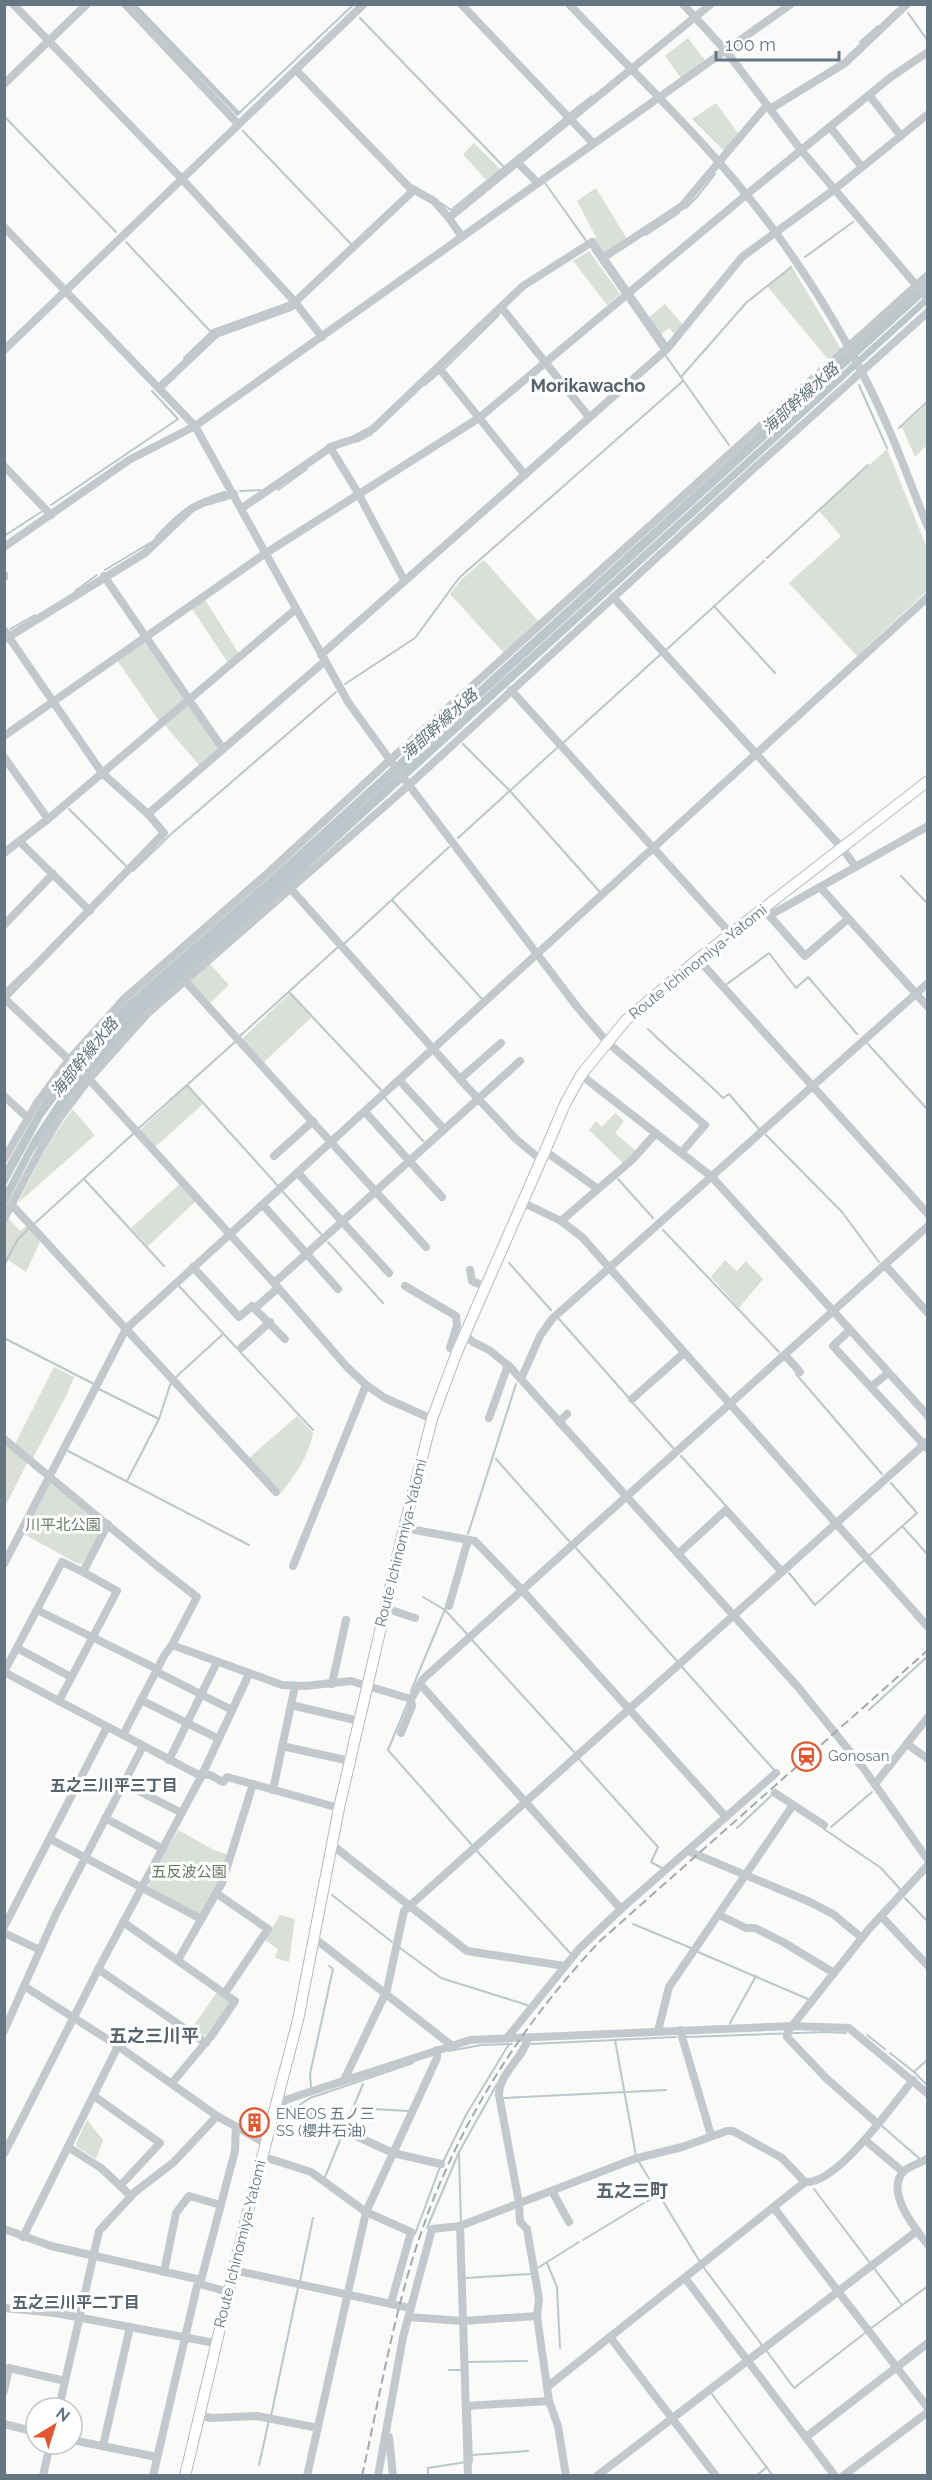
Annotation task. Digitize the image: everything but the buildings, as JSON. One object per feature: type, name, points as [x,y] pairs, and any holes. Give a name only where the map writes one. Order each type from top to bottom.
[{"type":"main road","name":"Route Ichinomiya-Yatomi","points":[[185,2475],[261,2156],[298,2020],[331,1844],[404,1528],[432,1419],[453,1350],[465,1335],[543,1156],[581,1076],[607,1042],[649,999],[698,959],[763,913],[927,782]]},
{"type":"street","points":[[13,4],[182,179],[296,303],[322,337]]},
{"type":"street","points":[[4,84],[87,4]]},
{"type":"street","points":[[125,4],[238,124]]},
{"type":"street","points":[[4,350],[364,4]]},
{"type":"street","points":[[461,4],[593,143]]},
{"type":"street","points":[[569,4],[719,163],[776,233],[847,346],[860,371],[891,433],[927,527]]},
{"type":"street","points":[[682,4],[726,51],[801,150],[927,299]]},
{"type":"street","points":[[449,218],[711,4]]},
{"type":"street","points":[[4,547],[129,460],[195,426],[790,4]]},
{"type":"street","points":[[603,258],[682,206],[768,107],[844,63],[907,4]]},
{"type":"street","points":[[4,736],[266,553],[479,418],[801,150],[927,52]]},
{"type":"street","points":[[296,70],[409,188],[434,201],[462,237]]},
{"type":"street","points":[[869,95],[900,136]]},
{"type":"street","points":[[148,814],[323,658],[404,580],[667,349],[742,257],[835,189],[927,114]]},
{"type":"street","points":[[830,127],[862,167]]},
{"type":"street","points":[[517,162],[538,183]]},
{"type":"street","points":[[159,388],[216,334],[291,307],[414,190]]},
{"type":"street","points":[[4,227],[195,426],[348,702],[390,761],[607,1042],[705,1125],[681,1153]]},
{"type":"street","points":[[242,508],[330,447],[373,429],[532,279],[592,242],[667,349]]},
{"type":"street","points":[[4,1159],[28,1118],[68,1060],[125,998],[269,872],[927,274]]},
{"type":"street","points":[[501,307],[590,417]]},
{"type":"street","points":[[4,1219],[41,1148],[88,1078],[147,1014],[408,784],[927,312]]},
{"type":"street","points":[[439,368],[525,475]]},
{"type":"street","points":[[330,447],[358,493],[404,580]]},
{"type":"street","points":[[4,466],[51,515]]},
{"type":"street","points":[[234,494],[203,503],[191,510],[145,553],[104,576],[71,599],[6,635],[102,773],[148,814],[164,833],[5,998],[88,1078],[347,1367],[366,1385],[385,1398],[432,1419]]},
{"type":"street","points":[[104,576],[223,748]]},
{"type":"street","points":[[613,597],[842,848],[856,867]]},
{"type":"street","points":[[4,1564],[126,1329],[538,955],[652,847],[927,597]]},
{"type":"street","points":[[4,853],[48,819],[296,609]]},
{"type":"street","points":[[511,690],[731,934]]},
{"type":"street","points":[[4,757],[48,819]]},
{"type":"street","points":[[763,913],[774,913],[927,826]]},
{"type":"street","points":[[20,842],[90,911]]},
{"type":"street","points":[[4,925],[53,874]]},
{"type":"street","points":[[820,887],[927,1007]]},
{"type":"street","points":[[290,888],[516,1139],[598,1189]]},
{"type":"street","points":[[763,913],[805,956],[848,918]]},
{"type":"street","points":[[698,959],[927,1214]]},
{"type":"street","points":[[185,981],[426,1246]]},
{"type":"street","points":[[521,1379],[540,1336],[552,1319],[927,983]]},
{"type":"street","points":[[460,1079],[501,1043]]},
{"type":"street","points":[[255,1308],[306,1254],[520,1061]]},
{"type":"street","points":[[581,1076],[712,1177],[927,1416]]},
{"type":"street","points":[[400,1081],[444,1129]]},
{"type":"street","points":[[4,1096],[28,1118]]},
{"type":"street","points":[[365,1112],[442,1197]]},
{"type":"street","points":[[274,1156],[313,1121]]},
{"type":"street","points":[[561,1221],[633,1159],[656,1133]]},
{"type":"street","points":[[298,1173],[389,1273]]},
{"type":"street","points":[[524,1203],[561,1221],[582,1237],[927,1627]]},
{"type":"street","points":[[12,1204],[276,1492]]},
{"type":"street","points":[[263,1205],[338,1289]]},
{"type":"street","points":[[401,1732],[412,1706],[411,1699],[423,1679],[927,1226]]},
{"type":"street","points":[[885,1265],[927,1313]]},
{"type":"street","points":[[193,1267],[239,1317],[252,1306],[285,1339]]},
{"type":"street","points":[[470,1270],[472,1281],[486,1287]]},
{"type":"street","points":[[405,1286],[456,1316],[453,1350],[441,1341]]},
{"type":"street","points":[[241,1348],[270,1322]]},
{"type":"street","points":[[344,2080],[385,1994],[404,1911],[926,1445],[833,1346],[850,1330]]},
{"type":"street","points":[[465,1335],[508,1365],[798,1687],[875,1784],[927,1860]]},
{"type":"street","points":[[632,1399],[684,1353]]},
{"type":"street","points":[[785,1355],[800,1372]]},
{"type":"street","points":[[489,1418],[508,1365]]},
{"type":"street","points":[[871,1387],[888,1372]]},
{"type":"street","points":[[293,1566],[366,1385]]},
{"type":"street","points":[[559,1422],[567,1414]]},
{"type":"street","points":[[4,1439],[197,1597],[123,1735]]},
{"type":"street","points":[[678,1554],[726,1510],[782,1572]]},
{"type":"street","points":[[83,1572],[108,1524]]},
{"type":"street","points":[[404,1528],[475,1541],[522,1590],[726,1817]]},
{"type":"street","points":[[449,1606],[468,1540]]},
{"type":"street","points":[[59,1701],[117,1591],[62,1562],[4,1672],[169,1760],[202,1775],[210,1775],[223,1782],[227,1778],[253,1784],[339,1808]]},
{"type":"street","points":[[385,1608],[416,1618]]},
{"type":"street","points":[[37,1610],[232,1710]]},
{"type":"street","points":[[332,1684],[346,1620]]},
{"type":"street","points":[[172,1645],[282,1685],[332,1684],[351,1681],[411,1699]]},
{"type":"street","points":[[17,1648],[71,1677]]},
{"type":"street","points":[[169,1760],[217,1662]]},
{"type":"street","points":[[4,2154],[98,1969],[202,1775],[249,1674]]},
{"type":"street","points":[[420,1684],[621,1909]]},
{"type":"street","points":[[273,1790],[295,1686]]},
{"type":"street","points":[[141,1700],[219,1739]]},
{"type":"street","points":[[291,1705],[359,1721]]},
{"type":"street","points":[[875,1784],[927,1717]]},
{"type":"street","points":[[4,1928],[107,1727]]},
{"type":"street","points":[[907,1743],[927,1759]]},
{"type":"street","points":[[4,2031],[84,1857],[143,1746]]},
{"type":"street","points":[[282,1746],[350,1761]]},
{"type":"street","points":[[507,2038],[565,1966],[621,1909],[776,1773]]},
{"type":"street","points":[[123,1783],[182,1813]]},
{"type":"street","points":[[178,1960],[222,1883],[253,1784]]},
{"type":"street","points":[[775,1793],[824,1824]]},
{"type":"street","points":[[658,2031],[669,1987],[793,1805]]},
{"type":"street","points":[[105,1818],[163,1850]]},
{"type":"street","points":[[50,1839],[201,1920]]},
{"type":"street","points":[[331,1844],[467,1951],[565,1966]]},
{"type":"street","points":[[688,1851],[833,1914],[862,1938]]},
{"type":"street","points":[[789,2031],[862,1938],[927,1864]]},
{"type":"street","points":[[216,1893],[268,1929],[225,1993]]},
{"type":"street","points":[[718,1915],[746,1928],[755,1928],[834,1973]]},
{"type":"street","points":[[881,1916],[927,1966]]},
{"type":"street","points":[[123,1923],[235,2001],[206,2043],[172,2083]]},
{"type":"street","points":[[4,1933],[40,1950]]},
{"type":"street","points":[[314,1938],[451,2045]]},
{"type":"street","points":[[98,1969],[206,2043]]},
{"type":"street","points":[[24,1986],[74,2016],[217,2116],[265,2143]]},
{"type":"street","points":[[274,2109],[286,2100],[470,2040],[680,2030],[789,2031],[849,2028],[927,2094]]},
{"type":"street","points":[[680,2030],[711,2135]]},
{"type":"street","points":[[789,2031],[827,2079],[878,2124]]},
{"type":"street","points":[[528,2038],[526,2047],[499,2088],[519,2203],[520,2222],[527,2229],[539,2299],[537,2316],[549,2401],[558,2426],[566,2475]]},
{"type":"street","points":[[23,2237],[118,2046]]},
{"type":"street","points":[[307,2475],[366,2212],[437,2058],[437,2050]]},
{"type":"street","points":[[378,2475],[409,2312],[432,2229],[460,2226],[634,2159],[682,2147],[711,2135],[733,2131],[759,2143],[782,2158],[806,2182],[813,2183],[835,2170],[865,2140],[913,2080]]},
{"type":"street","points":[[94,2096],[160,2143],[120,2186]]},
{"type":"street","points":[[274,2109],[303,2111],[393,2153],[441,2164]]},
{"type":"street","points":[[62,2396],[99,2231],[131,2196],[174,2162],[217,2116]]},
{"type":"street","points":[[153,2475],[197,2286],[200,2282],[235,2151],[236,2127]]},
{"type":"street","points":[[865,2140],[903,2172]]},
{"type":"street","points":[[68,2147],[101,2168],[131,2196]]},
{"type":"street","points":[[261,2156],[311,2172],[366,2212],[411,2232],[392,2303]]},
{"type":"street","points":[[927,2158],[903,2172],[898,2182],[901,2203],[927,2245]]},
{"type":"street","points":[[547,2387],[806,2182]]},
{"type":"street","points":[[552,2191],[570,2222]]},
{"type":"street","points":[[164,2272],[176,2213],[189,2196],[221,2205]]},
{"type":"street","points":[[774,2208],[927,2410],[843,2475]]},
{"type":"street","points":[[460,2226],[468,2475]]},
{"type":"street","points":[[4,2229],[23,2237],[164,2272],[228,2292]]},
{"type":"street","points":[[597,2475],[917,2231]]},
{"type":"street","points":[[233,2270],[392,2303],[409,2312],[463,2321],[537,2316]]},
{"type":"street","points":[[685,2278],[836,2475]]},
{"type":"street","points":[[4,2308],[55,2313],[215,2343]]},
{"type":"street","points":[[103,2446],[130,2327]]},
{"type":"street","points":[[610,2337],[716,2475]]},
{"type":"street","points":[[806,2437],[927,2343]]},
{"type":"street","points":[[4,2391],[9,2368],[65,2381]]},
{"type":"street","points":[[466,2406],[549,2401]]},
{"type":"street","points":[[198,2415],[211,2418],[257,2416],[318,2428]]},
{"type":"street","points":[[4,2424],[24,2429]]},
{"type":"street","points":[[388,2425],[393,2475]]},
{"type":"street","points":[[84,2442],[157,2457]]},
{"type":"street","points":[[46,2475],[48,2456]]},
{"type":"green space","points":[[688,38],[705,60],[681,78],[665,56]]},
{"type":"green space","points":[[716,103],[738,133],[725,152],[692,119]]},
{"type":"green space","points":[[474,143],[500,169],[486,180],[463,154]]},
{"type":"green space","points":[[596,188],[627,239],[605,254],[593,240],[596,237],[577,201]]},
{"type":"green space","points":[[589,251],[620,294],[607,305],[573,261]]},
{"type":"green space","points":[[792,267],[841,349],[828,359],[767,286]]},
{"type":"green space","points":[[665,304],[683,325],[675,335],[669,328],[660,335],[648,318]]},
{"type":"green space","points":[[927,404],[927,445],[915,457],[902,427]]},
{"type":"green space","points":[[887,449],[927,548],[927,591],[857,656],[789,583],[841,536],[819,511]]},
{"type":"green space","points":[[484,560],[539,622],[504,653],[450,594],[461,580]]},
{"type":"green space","points":[[204,598],[239,654],[228,663],[191,607]]},
{"type":"green space","points":[[143,641],[184,696],[183,700],[159,721],[117,660]]},
{"type":"green space","points":[[187,705],[218,746],[199,765],[165,725]]},
{"type":"green space","points":[[210,964],[229,985],[210,1003],[190,982]]},
{"type":"green space","points":[[291,992],[313,1016],[264,1062],[242,1039]]},
{"type":"green space","points":[[187,1086],[203,1104],[153,1149],[138,1132]]},
{"type":"green space","points":[[72,1110],[95,1135],[18,1203],[47,1145]]},
{"type":"green space","points":[[615,1113],[624,1121],[615,1133],[636,1151],[624,1164],[589,1130],[596,1121],[602,1127]]},
{"type":"green space","points":[[181,1183],[197,1200],[148,1246],[131,1228]]},
{"type":"green space","points":[[8,1218],[20,1231],[30,1223],[40,1242],[26,1272],[8,1260],[5,1266],[4,1226]]},
{"type":"green space","points":[[725,1260],[737,1271],[746,1261],[763,1279],[739,1308],[711,1277]]},
{"type":"green space","points":[[54,1367],[74,1377],[33,1458],[15,1444]]},
{"type":"green space","points":[[297,1416],[313,1433],[305,1457],[281,1493],[249,1458]]},
{"type":"green space","points":[[5,1442],[27,1463],[5,1507]]},
{"type":"green space","name":"川平北公園","points":[[51,1482],[101,1522],[102,1527],[83,1563],[78,1564],[24,1534]]},
{"type":"green space","name":"五反波公園","points":[[178,1830],[228,1855],[219,1882],[201,1913],[197,1914],[149,1887],[148,1882]]},
{"type":"green space","points":[[280,1915],[295,1919],[289,1962],[275,1958],[278,1949],[265,1940]]},
{"type":"green space","points":[[217,1992],[229,2000],[229,2004],[208,2035],[204,2036],[192,2028]]},
{"type":"green space","points":[[87,2120],[103,2140],[96,2159],[77,2147],[76,2143]]},
{"type":"water","points":[[130,5],[137,5],[241,113],[237,116]]},
{"type":"water","name":"海部幹線水路","points":[[927,280],[927,293],[309,854],[927,295],[927,304],[284,890],[142,1014],[70,1097],[34,1151],[5,1208],[5,1190],[32,1139],[79,1068],[43,1117],[5,1187],[5,1167],[40,1106],[70,1063],[128,1001],[272,875]]},
{"type":"waterway","points":[[238,114],[354,4]]},
{"type":"waterway","points":[[908,13],[928,41]]},
{"type":"waterway","points":[[360,18],[504,167]]},
{"type":"waterway","points":[[860,42],[878,26]]},
{"type":"waterway","points":[[570,113],[592,96]]},
{"type":"waterway","points":[[4,116],[116,232]]},
{"type":"waterway","points":[[441,203],[451,210],[565,118]]},
{"type":"waterway","points":[[243,131],[351,244]]},
{"type":"waterway","points":[[686,208],[715,174]]},
{"type":"waterway","points":[[545,183],[587,242]]},
{"type":"waterway","points":[[646,235],[679,213]]},
{"type":"waterway","points":[[805,257],[853,222]]},
{"type":"waterway","points":[[126,242],[211,332]]},
{"type":"waterway","points":[[592,249],[623,294]]},
{"type":"waterway","points":[[681,377],[746,303],[791,267]]},
{"type":"waterway","points":[[628,301],[662,350]]},
{"type":"waterway","points":[[184,358],[213,330],[291,302]]},
{"type":"waterway","points":[[445,368],[499,315]]},
{"type":"waterway","points":[[666,356],[729,445]]},
{"type":"waterway","points":[[425,385],[439,373]]},
{"type":"waterway","points":[[345,684],[415,638],[459,578],[683,381]]},
{"type":"waterway","points":[[859,385],[887,448]]},
{"type":"waterway","points":[[51,505],[178,419],[152,391]]},
{"type":"waterway","points":[[899,428],[928,401]]},
{"type":"waterway","points":[[356,442],[372,434]]},
{"type":"waterway","points":[[767,558],[868,465]]},
{"type":"waterway","points":[[278,490],[307,469]]},
{"type":"waterway","points":[[240,491],[260,490]]},
{"type":"waterway","points":[[156,537],[187,508],[225,492]]},
{"type":"waterway","points":[[4,536],[41,512]]},
{"type":"waterway","points":[[105,570],[150,543]]},
{"type":"waterway","points":[[666,650],[764,561]]},
{"type":"waterway","points":[[75,591],[97,575]]},
{"type":"waterway","points":[[714,606],[775,673]]},
{"type":"waterway","points":[[10,629],[35,615]]},
{"type":"waterway","points":[[563,743],[661,654]]},
{"type":"waterway","points":[[133,871],[170,835],[336,692]]},
{"type":"waterway","points":[[463,744],[510,791],[599,891]]},
{"type":"waterway","points":[[458,838],[558,747]]},
{"type":"waterway","points":[[69,809],[127,867]]},
{"type":"waterway","points":[[345,943],[449,847]]},
{"type":"waterway","points":[[901,876],[928,904]]},
{"type":"waterway","points":[[392,900],[482,999]]},
{"type":"waterway","points":[[240,1036],[338,947]]},
{"type":"waterway","points":[[727,984],[769,953],[796,988],[808,977],[857,1034]]},
{"type":"waterway","points":[[4,991],[27,969]]},
{"type":"waterway","points":[[289,992],[382,1091]]},
{"type":"waterway","points":[[648,1029],[723,1098],[729,1094],[759,1129]]},
{"type":"waterway","points":[[139,1128],[235,1042]]},
{"type":"waterway","points":[[867,1043],[928,1110]]},
{"type":"waterway","points":[[187,1085],[278,1186]]},
{"type":"waterway","points":[[385,1098],[423,1141]]},
{"type":"waterway","points":[[34,1224],[134,1133]]},
{"type":"waterway","points":[[766,1135],[842,1212],[879,1262]]},
{"type":"waterway","points":[[618,1179],[653,1218]]},
{"type":"waterway","points":[[85,1180],[164,1266]]},
{"type":"waterway","points":[[283,1192],[321,1234]]},
{"type":"waterway","points":[[4,1265],[18,1239],[30,1227]]},
{"type":"waterway","points":[[663,1230],[779,1352]]},
{"type":"waterway","points":[[328,1242],[383,1303]]},
{"type":"waterway","points":[[509,1263],[551,1310]]},
{"type":"waterway","points":[[179,1286],[313,1430]]},
{"type":"waterway","points":[[559,1319],[629,1398]]},
{"type":"waterway","points":[[176,1377],[223,1334]]},
{"type":"waterway","points":[[4,1338],[94,1384]]},
{"type":"waterway","points":[[796,1374],[882,1474]]},
{"type":"waterway","points":[[127,1481],[159,1419],[171,1382]]},
{"type":"waterway","points":[[468,1534],[516,1384]]},
{"type":"waterway","points":[[99,1389],[159,1419]]},
{"type":"waterway","points":[[632,1402],[674,1449]]},
{"type":"waterway","points":[[68,1451],[249,1545]]},
{"type":"waterway","points":[[681,1456],[727,1507]]},
{"type":"waterway","points":[[496,1459],[569,1541]]},
{"type":"waterway","points":[[869,1556],[917,1513],[891,1483]]},
{"type":"waterway","points":[[903,1527],[928,1555]]},
{"type":"waterway","points":[[576,1548],[677,1661]]},
{"type":"waterway","points":[[789,1573],[815,1605],[863,1561]]},
{"type":"waterway","points":[[423,1597],[445,1610],[468,1635]]},
{"type":"waterway","points":[[411,1691],[446,1607]]},
{"type":"waterway","points":[[472,1640],[574,1752]]},
{"type":"waterway","points":[[869,1710],[928,1656]]},
{"type":"waterway","points":[[682,1667],[775,1771]]},
{"type":"waterway","points":[[408,1702],[388,1750],[471,1844]]},
{"type":"waterway","points":[[579,1759],[658,1847],[651,1862],[662,1868]]},
{"type":"waterway","points":[[831,1827],[872,1792]]},
{"type":"waterway","points":[[737,1828],[773,1794]]},
{"type":"waterway","points":[[824,1829],[881,1868],[901,1890]]},
{"type":"waterway","points":[[477,1851],[571,1954]]},
{"type":"waterway","points":[[332,1895],[392,1942]]},
{"type":"waterway","points":[[905,1898],[928,1922]]},
{"type":"waterway","points":[[633,1924],[691,1948]]},
{"type":"waterway","points":[[400,1948],[441,1978],[527,2005]]},
{"type":"waterway","points":[[698,1952],[808,1999]]},
{"type":"waterway","points":[[311,2087],[310,2074],[333,1969],[329,1966]]},
{"type":"waterway","points":[[730,2023],[756,1976]]},
{"type":"waterway","points":[[686,2037],[846,2033]]},
{"type":"waterway","points":[[867,2035],[885,2049]]},
{"type":"waterway","points":[[531,2044],[676,2037]]},
{"type":"waterway","points":[[615,2040],[636,2156]]},
{"type":"waterway","points":[[443,2162],[466,2115],[509,2044]]},
{"type":"waterway","points":[[449,2051],[481,2045],[512,2044]]},
{"type":"waterway","points":[[890,2053],[914,2072]]},
{"type":"waterway","points":[[928,2059],[914,2072],[928,2086]]},
{"type":"waterway","points":[[298,2106],[310,2098],[413,2063]]},
{"type":"waterway","points":[[345,2127],[363,2084]]},
{"type":"waterway","points":[[427,2228],[459,2152],[497,2084]]},
{"type":"waterway","points":[[503,2098],[666,2090]]},
{"type":"waterway","points":[[353,2108],[409,2111]]},
{"type":"waterway","points":[[242,2125],[247,2115],[264,2112]]},
{"type":"waterway","points":[[882,2126],[920,2159]]},
{"type":"waterway","points":[[325,2177],[343,2133]]},
{"type":"waterway","points":[[459,2155],[461,2224]]},
{"type":"waterway","points":[[639,2162],[700,2262]]},
{"type":"waterway","points":[[415,2234],[440,2167]]},
{"type":"waterway","points":[[814,2189],[870,2263]]},
{"type":"waterway","points":[[647,2201],[659,2195]]},
{"type":"waterway","points":[[583,2240],[644,2203]]},
{"type":"waterway","points":[[300,2281],[313,2218]]},
{"type":"waterway","points":[[536,2269],[579,2242]]},
{"type":"waterway","points":[[547,2263],[557,2287],[560,2348]]},
{"type":"waterway","points":[[873,2267],[902,2305]]},
{"type":"waterway","points":[[704,2268],[761,2346]]},
{"type":"waterway","points":[[465,2278],[530,2274]]},
{"type":"waterway","points":[[870,2329],[928,2286]]},
{"type":"waterway","points":[[271,2416],[298,2288]]},
{"type":"waterway","points":[[766,2350],[794,2388],[865,2333]]},
{"type":"waterway","points":[[468,2362],[527,2361]]},
{"type":"waterway","points":[[449,2370],[461,2370]]},
{"type":"waterway","points":[[711,2393],[773,2476]]},
{"type":"waterway","points":[[470,2409],[472,2462]]},
{"type":"waterway","points":[[259,2465],[269,2420]]},
{"type":"waterway","points":[[472,2455],[528,2451]]},
{"type":"waterway","points":[[428,2476],[428,2468],[466,2462]]},
{"type":"waterway","points":[[756,2476],[767,2467]]},
{"type":"railway","points":[[362,2476],[395,2323],[421,2233],[453,2153],[473,2115],[518,2042],[571,1973],[600,1941],[928,1650]]},
{"type":"place","name":"Gonosan","points":[[807,1756]]},
{"type":"place","name":"ENEOS 五ノ三 SS (櫻井石油)","points":[[255,2123]]},
{"type":"district","name":"Morikawacho","points":[[588,386]]},
{"type":"district","name":"五之三川平三丁目","points":[[114,1785]]},
{"type":"district","name":"五之三川平","points":[[154,2036]]},
{"type":"district","name":"五之三町","points":[[632,2191]]},
{"type":"district","name":"五之三川平二丁目","points":[[76,2302]]}]
